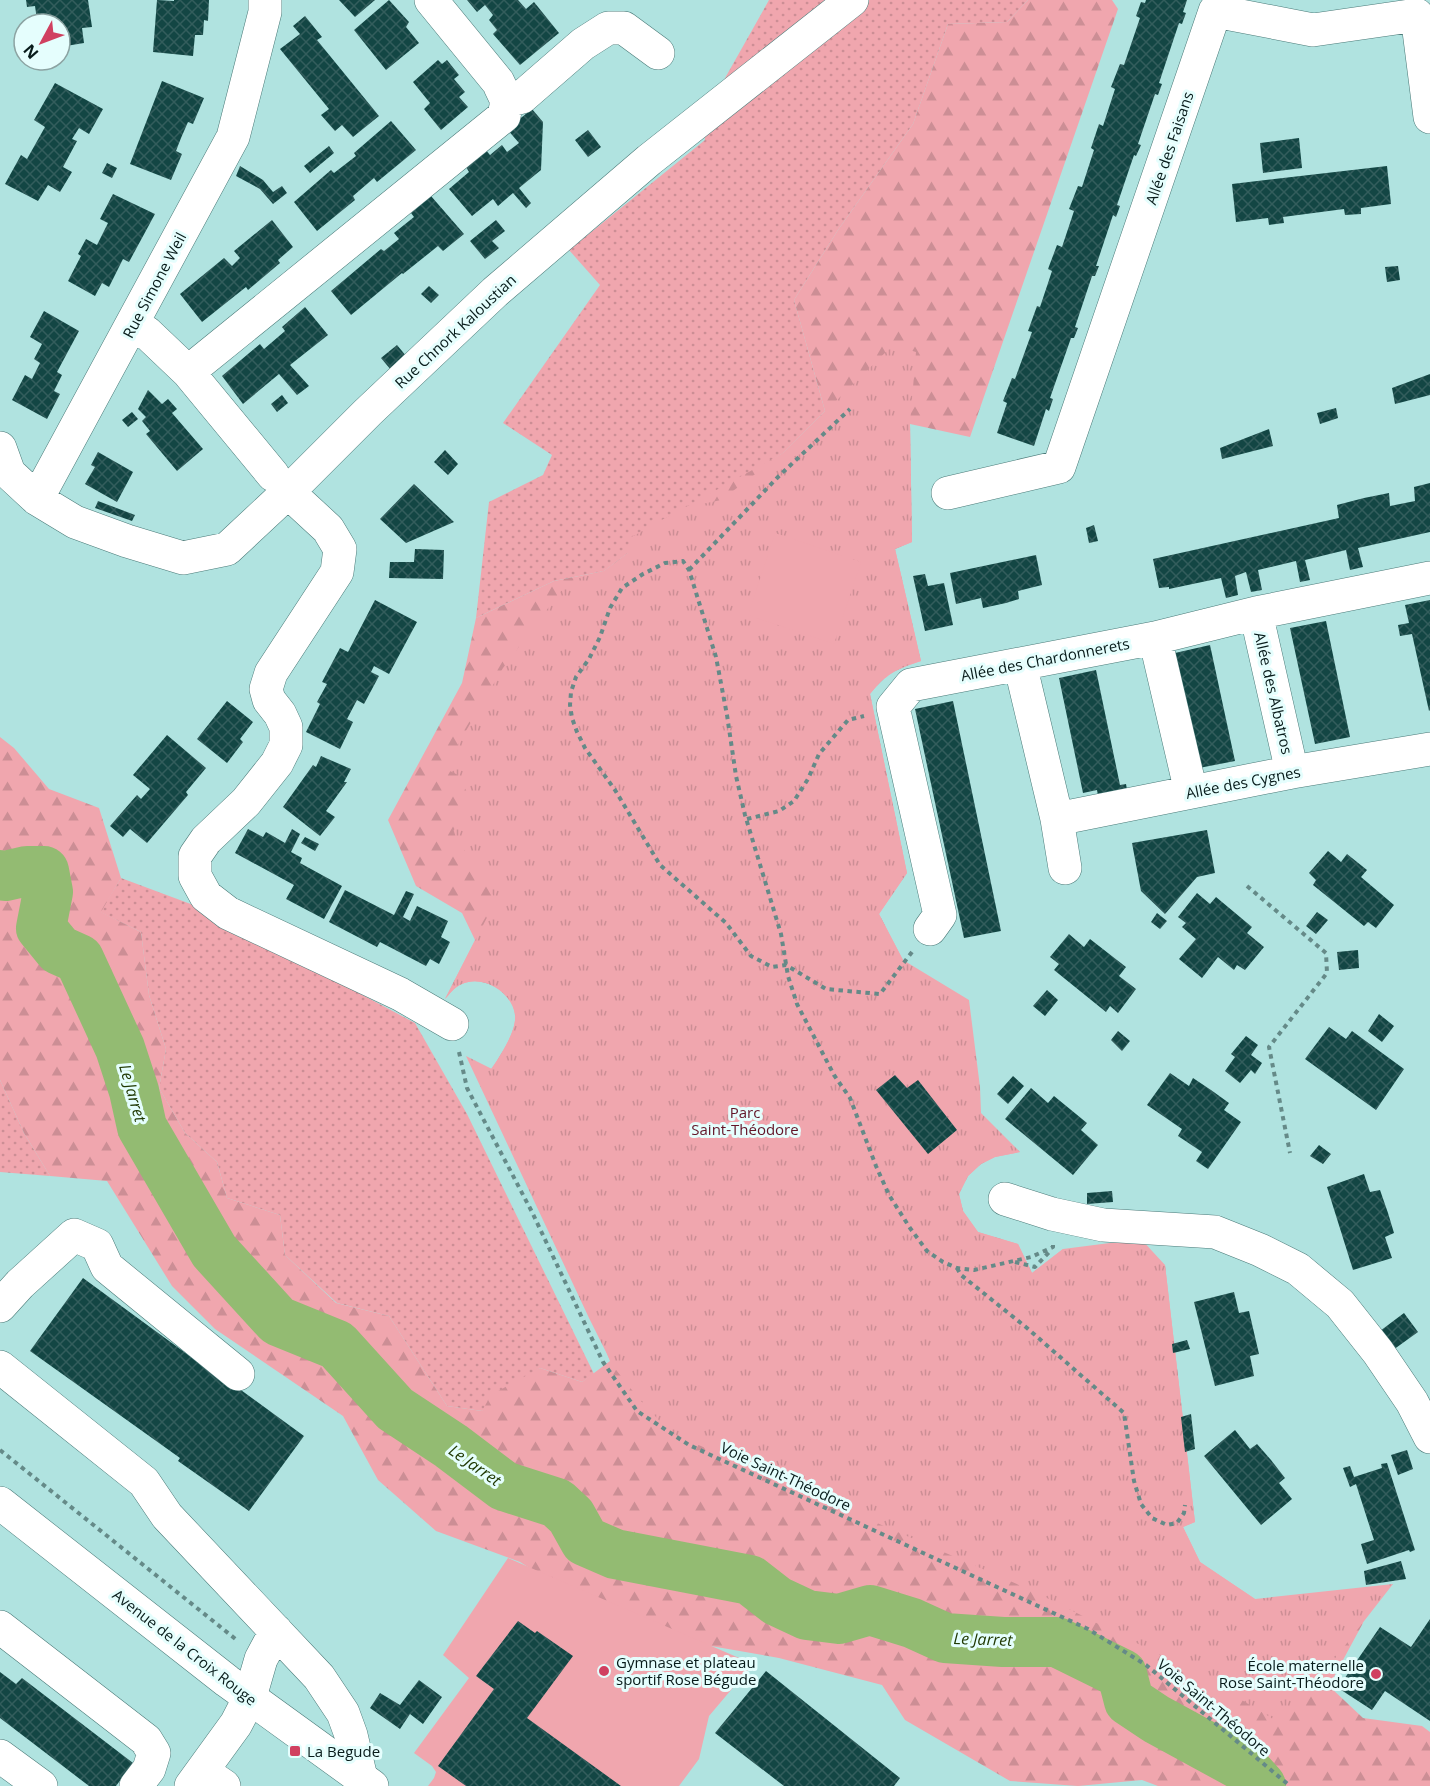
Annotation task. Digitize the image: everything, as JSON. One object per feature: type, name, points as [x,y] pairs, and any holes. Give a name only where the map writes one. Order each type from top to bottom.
[{"type":"street","name":"Rue Simone Weil","points":[[37,499],[134,324],[233,137],[266,12],[265,0]]},
{"type":"street","points":[[188,372],[504,116],[507,101],[498,82],[431,0]]},
{"type":"street","name":"Rue Chnork Kaloustian","points":[[37,499],[75,522],[127,542],[183,558],[227,549],[281,483],[368,412],[495,292],[649,160],[852,0]]},
{"type":"street","name":"Allée des Faisans","points":[[948,493],[1059,467],[1215,11],[1313,30],[1417,15],[1430,117]]},
{"type":"street","points":[[507,101],[522,97],[583,44],[608,28],[624,28],[658,53]]},
{"type":"street","points":[[134,324],[147,333],[188,372],[281,483],[328,529],[340,549],[337,572],[271,673],[266,688],[269,700],[280,714],[286,727],[286,745],[277,763],[246,802],[200,848],[195,856],[195,876],[206,896],[228,913],[400,994],[452,1024]]},
{"type":"street","points":[[0,447],[9,473],[37,499]]},
{"type":"street","name":"Allée des Chardonnerets","points":[[893,707],[911,686],[1155,638],[1256,613],[1430,578]]},
{"type":"street","name":"Allée des Albatros","points":[[1256,613],[1292,772]]},
{"type":"street","points":[[1155,638],[1191,792]]},
{"type":"street","points":[[1020,664],[1057,819],[1065,868]]},
{"type":"street","points":[[893,707],[940,915],[930,929]]},
{"type":"street","name":"Allée des Cygnes","points":[[1057,819],[1292,772],[1430,749]]},
{"type":"street","points":[[1005,1199],[1052,1214],[1103,1225],[1215,1232],[1260,1250],[1298,1269],[1340,1304],[1378,1352],[1412,1401],[1430,1437]]},
{"type":"street","points":[[0,1306],[20,1284],[74,1234],[97,1245],[108,1268],[238,1374]]},
{"type":"street","points":[[0,1367],[144,1482],[167,1516],[269,1645],[319,1677],[343,1713],[367,1782]]},
{"type":"street","name":"Avenue de la Croix Rouge","points":[[0,1503],[250,1697],[367,1782]]},
{"type":"street","points":[[0,1627],[146,1740],[154,1753],[149,1769],[136,1786]]},
{"type":"street","points":[[206,1781],[250,1697],[269,1645]]},
{"type":"street","points":[[0,1756],[40,1786]]},
{"type":"path","points":[[689,570],[779,476],[850,409]]},
{"type":"path","points":[[930,929],[880,994],[826,989],[786,965],[772,967],[751,956],[726,922],[660,865],[615,790],[585,748],[572,718],[571,692],[576,677],[590,659],[610,608],[622,588],[665,563],[683,561],[689,570],[716,657],[736,776],[781,934],[786,965],[797,1004],[834,1075],[850,1098],[876,1166],[910,1228],[927,1251],[957,1268],[974,1270],[1031,1257],[1053,1247]]},
{"type":"path","points":[[747,819],[779,811],[794,801],[808,779],[819,754],[848,720],[893,707]]},
{"type":"path","points":[[1247,886],[1326,953],[1327,973],[1269,1047],[1290,1154]]},
{"type":"path","name":"Voie Saint-Théodore","points":[[452,1024],[467,1088],[532,1212],[603,1362],[637,1411],[688,1445],[1088,1629],[1146,1665],[1290,1786]]},
{"type":"path","points":[[1012,1261],[1035,1267],[1053,1247],[1052,1214]]},
{"type":"path","points":[[957,1268],[961,1275],[1028,1328],[1124,1413],[1134,1480],[1141,1504],[1152,1518],[1167,1525],[1177,1523],[1184,1513],[1185,1505]]},
{"type":"path","points":[[0,1450],[269,1645]]},
{"type":"green space","points":[[769,0],[1028,0],[1007,22],[948,24],[913,124],[838,230],[794,300],[825,411],[783,453],[628,553],[604,571],[554,581],[476,618],[489,502],[543,475],[552,455],[503,423],[600,285],[569,250],[705,140],[699,101],[720,87]]},
{"type":"green space","points":[[1028,0],[1112,0],[1118,9],[970,437],[910,424],[912,542],[895,549],[921,661],[892,673],[870,694],[907,873],[879,914],[903,960],[813,978],[1020,1152],[995,1157],[981,1164],[968,1176],[959,1194],[963,1211],[978,1232],[1018,1244],[1032,1273],[1063,1249],[1165,1265],[1195,1522],[1183,1527],[1200,1562],[1255,1599],[1363,1623],[1329,1686],[1363,1718],[1422,1726],[1430,1732],[1430,1786],[1158,1786],[1142,1780],[1078,1786],[1010,1781],[905,1720],[882,1685],[779,1658],[705,1645],[639,1637],[520,1562],[436,1531],[378,1480],[343,1416],[215,1329],[172,1286],[107,1181],[50,1176],[24,1133],[0,1080],[0,737],[14,748],[49,789],[99,808],[121,878],[101,912],[141,932],[149,995],[166,1049],[159,1088],[185,1133],[217,1162],[227,1198],[280,1215],[285,1255],[336,1303],[389,1316],[447,1406],[482,1411],[491,1395],[540,1368],[582,1382],[610,1361],[491,1069],[511,1036],[515,1021],[513,1007],[502,992],[479,981],[459,985],[445,999],[475,940],[462,913],[416,886],[388,820],[462,683],[476,618],[554,581],[604,571],[628,553],[630,538],[783,453],[825,411],[794,300],[838,230],[913,124],[948,24],[1007,22]]},
{"type":"green space","name":"Parc Saint-Théodore","points":[[893,345],[916,352],[910,423],[912,542],[895,549],[921,661],[892,673],[870,694],[907,873],[879,914],[903,960],[969,1000],[981,1113],[1020,1152],[995,1157],[981,1164],[968,1176],[959,1194],[963,1211],[978,1232],[1018,1244],[1032,1273],[1063,1249],[1141,1239],[1165,1265],[1195,1522],[1183,1527],[1200,1562],[1255,1599],[1393,1584],[1283,1725],[1200,1675],[1035,1592],[671,1433],[639,1399],[613,1366],[466,1056],[492,1069],[513,1028],[515,1014],[513,1006],[502,992],[479,981],[459,985],[445,999],[496,900],[453,832],[470,798],[458,775],[444,768],[503,668],[567,583],[604,571],[628,553],[630,538],[683,508],[721,500],[783,453]]},
{"type":"green space","points":[[775,533],[861,562],[834,644],[748,615]]},
{"type":"green space","points":[[121,878],[196,906],[415,1023],[467,1114],[594,1374],[582,1382],[540,1368],[482,1411],[447,1406],[389,1316],[337,1303],[285,1255],[280,1215],[227,1198],[217,1162],[185,1133],[159,1088],[166,1049],[149,995],[141,932],[100,912]]},
{"type":"green space","points":[[0,1080],[24,1133],[50,1176],[0,1172]]},
{"type":"green space","name":"Gymnase et plateau sportif Rose Bégude","points":[[508,1558],[753,1664],[709,1716],[699,1759],[679,1786],[428,1786],[436,1772],[432,1766],[414,1753],[469,1678],[443,1655]]},
{"type":"building","points":[[26,0],[88,0],[92,27],[82,28],[84,43],[72,45],[72,12],[36,12],[35,6],[27,7]]},
{"type":"building","points":[[157,0],[209,0],[208,21],[204,20],[203,35],[195,35],[193,56],[153,52]]},
{"type":"building","points":[[339,0],[375,0],[355,17]]},
{"type":"building","points":[[389,0],[409,22],[406,27],[419,43],[386,70],[354,30]]},
{"type":"building","points":[[467,0],[518,0],[526,9],[534,2],[559,33],[520,65],[493,34],[497,30],[489,20],[493,15],[485,5],[477,12]]},
{"type":"building","points":[[1146,0],[1187,0],[1183,12],[1186,13],[1182,24],[1179,23],[1159,83],[1162,84],[1158,95],[1155,94],[1138,144],[1141,145],[1136,156],[1134,155],[1117,205],[1120,206],[1116,217],[1113,215],[1096,266],[1099,266],[1095,276],[1092,276],[1075,327],[1078,328],[1074,338],[1071,338],[1050,398],[1053,399],[1049,411],[1046,409],[1034,446],[997,433],[1007,403],[1003,401],[1012,378],[1015,379],[1032,332],[1028,331],[1037,306],[1040,307],[1052,271],[1048,269],[1057,245],[1062,247],[1074,211],[1069,209],[1078,186],[1082,187],[1094,150],[1091,148],[1099,124],[1103,126],[1115,89],[1111,87],[1120,64],[1124,65],[1140,18],[1136,16],[1141,2],[1145,3]]},
{"type":"building","points":[[305,16],[322,37],[317,40],[379,116],[353,137],[342,125],[335,131],[321,115],[329,109],[280,49],[300,34],[293,26]]},
{"type":"building","points":[[438,60],[442,64],[447,60],[459,75],[454,79],[465,92],[459,97],[468,107],[441,130],[424,109],[430,103],[413,82]]},
{"type":"building","points":[[162,81],[204,98],[193,124],[188,122],[181,138],[176,151],[182,154],[171,180],[130,164]]},
{"type":"building","points":[[55,83],[103,109],[89,134],[79,128],[72,139],[77,141],[63,167],[72,172],[60,192],[48,185],[38,201],[5,184],[21,155],[27,159],[45,127],[34,120]]},
{"type":"building","points":[[532,109],[543,122],[541,170],[519,188],[531,203],[526,208],[513,193],[498,206],[493,199],[472,216],[449,189],[469,172],[466,167],[486,150],[490,155],[502,145],[507,152],[519,143],[507,129]]},
{"type":"building","points":[[391,121],[416,150],[377,182],[374,178],[353,196],[355,200],[317,231],[294,202],[331,170],[334,173],[356,156],[354,153]]},
{"type":"building","points":[[588,130],[601,147],[588,157],[575,140]]},
{"type":"building","points":[[1299,138],[1302,168],[1263,173],[1260,143]]},
{"type":"building","points":[[329,146],[334,153],[310,173],[304,166]]},
{"type":"building","points":[[107,163],[117,168],[112,178],[102,173]]},
{"type":"building","points":[[240,166],[263,180],[273,192],[282,186],[287,193],[273,204],[260,189],[236,176]]},
{"type":"building","points":[[1387,166],[1391,204],[1361,208],[1361,214],[1345,215],[1344,209],[1283,217],[1284,223],[1269,225],[1268,218],[1236,222],[1232,184]]},
{"type":"building","points":[[113,194],[155,214],[129,262],[123,259],[109,287],[102,283],[95,296],[68,281],[81,256],[78,254],[86,239],[97,245],[108,223],[100,219]]},
{"type":"building","points":[[431,196],[464,234],[443,251],[438,246],[351,315],[331,291],[381,249],[384,251],[399,239],[394,233],[414,217],[411,213]]},
{"type":"building","points":[[272,220],[293,247],[278,260],[280,263],[248,290],[246,287],[202,322],[180,294],[224,258],[232,266],[240,258],[234,251]]},
{"type":"building","points":[[496,220],[505,231],[492,241],[499,248],[485,259],[470,241]]},
{"type":"building","points":[[1398,266],[1400,280],[1387,282],[1385,267]]},
{"type":"building","points":[[429,286],[439,295],[431,303],[421,294]]},
{"type":"building","points":[[305,307],[328,335],[290,365],[309,386],[297,395],[279,374],[243,404],[222,376],[260,344],[264,349],[285,331],[282,327]]},
{"type":"building","points":[[44,311],[79,331],[57,372],[62,375],[54,391],[60,394],[47,419],[12,400],[25,375],[32,379],[40,363],[34,359],[42,344],[30,337]]},
{"type":"building","points":[[397,345],[407,357],[391,370],[381,358]]},
{"type":"building","points":[[1430,374],[1430,395],[1395,404],[1392,388]]},
{"type":"building","points":[[148,390],[162,404],[168,399],[177,409],[172,413],[203,449],[177,471],[146,434],[150,431],[142,421],[146,417],[138,409]]},
{"type":"building","points":[[282,395],[288,403],[277,412],[271,404]]},
{"type":"building","points":[[1336,408],[1338,418],[1320,424],[1317,413]]},
{"type":"building","points":[[132,412],[138,419],[128,427],[122,420]]},
{"type":"building","points":[[1269,429],[1273,446],[1222,459],[1220,448]]},
{"type":"building","points":[[445,450],[458,464],[448,475],[434,462]]},
{"type":"building","points":[[98,452],[133,472],[117,502],[85,484],[95,467],[91,465]]},
{"type":"building","points":[[1430,483],[1430,532],[1358,548],[1363,567],[1350,570],[1346,550],[1305,560],[1310,580],[1300,582],[1296,561],[1258,570],[1262,590],[1251,592],[1246,572],[1235,576],[1238,595],[1226,598],[1221,578],[1169,589],[1169,587],[1159,588],[1153,559],[1339,518],[1337,505],[1364,498],[1389,493],[1390,506],[1415,501],[1414,487]]},
{"type":"building","points":[[414,484],[454,522],[406,543],[380,519]]},
{"type":"building","points":[[98,501],[135,515],[132,521],[95,508]]},
{"type":"building","points":[[1094,525],[1098,541],[1089,543],[1086,528]]},
{"type":"building","points":[[415,549],[444,550],[443,579],[389,578],[390,562],[414,562]]},
{"type":"building","points":[[1036,555],[1042,585],[1018,591],[1019,599],[1006,603],[983,608],[981,598],[956,604],[950,573]]},
{"type":"building","points":[[925,574],[928,586],[944,583],[953,625],[925,631],[913,576]]},
{"type":"building","points":[[375,600],[417,622],[389,674],[374,666],[371,672],[379,676],[364,704],[357,700],[347,719],[353,722],[340,749],[306,732],[320,704],[317,702],[327,684],[322,682],[340,648],[348,652]]},
{"type":"building","points":[[1430,600],[1429,711],[1412,634],[1400,636],[1398,625],[1409,623],[1405,605]]},
{"type":"building","points":[[1326,621],[1350,737],[1315,744],[1290,628]]},
{"type":"building","points":[[1210,645],[1235,761],[1199,768],[1175,653]]},
{"type":"building","points":[[1096,670],[1120,785],[1126,784],[1128,795],[1099,801],[1097,790],[1083,793],[1059,678]]},
{"type":"building","points":[[227,701],[253,722],[240,739],[243,742],[227,763],[197,739]]},
{"type":"building","points":[[953,701],[1001,931],[964,938],[915,709]]},
{"type":"building","points":[[167,735],[206,768],[186,792],[188,795],[147,843],[130,829],[123,837],[110,826],[137,795],[141,799],[150,789],[133,775]]},
{"type":"building","points":[[321,756],[351,769],[344,782],[347,782],[326,811],[335,817],[320,836],[283,807],[313,765],[316,767]]},
{"type":"building","points":[[248,829],[263,837],[266,832],[285,843],[292,829],[300,834],[291,852],[302,858],[300,863],[342,886],[324,919],[286,899],[294,885],[235,853]]},
{"type":"building","points":[[1207,830],[1215,873],[1197,877],[1165,914],[1141,891],[1132,843]]},
{"type":"building","points":[[305,837],[319,844],[315,851],[301,843]]},
{"type":"building","points":[[1328,851],[1341,862],[1347,854],[1367,870],[1361,877],[1394,905],[1376,928],[1368,922],[1364,926],[1313,885],[1316,880],[1309,873]]},
{"type":"building","points":[[345,890],[394,915],[406,891],[414,894],[403,917],[410,921],[417,906],[448,921],[441,937],[450,942],[439,964],[430,959],[426,966],[380,942],[377,947],[329,922]]},
{"type":"building","points":[[1197,893],[1210,904],[1216,897],[1252,927],[1247,933],[1264,947],[1245,970],[1237,965],[1234,970],[1218,957],[1202,978],[1179,959],[1196,939],[1182,927],[1186,923],[1178,917]]},
{"type":"building","points":[[1317,912],[1328,920],[1316,934],[1306,926]]},
{"type":"building","points":[[1157,913],[1167,921],[1160,929],[1151,922]]},
{"type":"building","points":[[1069,934],[1084,947],[1090,939],[1126,967],[1119,976],[1136,989],[1118,1013],[1110,1006],[1106,1012],[1054,970],[1059,964],[1050,957]]},
{"type":"building","points":[[1358,950],[1359,968],[1339,970],[1337,952]]},
{"type":"building","points":[[1047,990],[1058,1000],[1045,1016],[1033,1006]]},
{"type":"building","points":[[1379,1014],[1394,1026],[1382,1042],[1368,1031]]},
{"type":"building","points":[[1329,1027],[1346,1039],[1352,1031],[1404,1069],[1376,1110],[1305,1059]]},
{"type":"building","points":[[1118,1031],[1130,1041],[1122,1051],[1111,1040]]},
{"type":"building","points":[[1246,1036],[1258,1045],[1251,1055],[1262,1063],[1255,1074],[1251,1070],[1240,1083],[1225,1071],[1235,1057],[1231,1054]]},
{"type":"building","points":[[1170,1073],[1189,1086],[1193,1078],[1211,1090],[1229,1103],[1224,1110],[1241,1122],[1208,1169],[1196,1161],[1202,1152],[1178,1136],[1182,1129],[1147,1105]]},
{"type":"building","points":[[895,1075],[907,1088],[918,1080],[957,1130],[928,1154],[876,1090]]},
{"type":"building","points":[[1013,1076],[1024,1086],[1008,1104],[997,1094]]},
{"type":"building","points":[[1031,1088],[1048,1103],[1054,1096],[1087,1123],[1081,1130],[1098,1145],[1073,1175],[1005,1119]]},
{"type":"building","points":[[1319,1145],[1331,1154],[1323,1164],[1310,1156]]},
{"type":"building","points":[[1364,1174],[1370,1192],[1380,1190],[1388,1213],[1394,1233],[1385,1237],[1392,1258],[1353,1270],[1327,1187]]},
{"type":"building","points":[[1112,1191],[1113,1202],[1087,1204],[1087,1193]]},
{"type":"building","points":[[83,1278],[232,1387],[234,1385],[304,1436],[249,1511],[178,1461],[180,1458],[30,1351]]},
{"type":"building","points":[[1234,1292],[1239,1313],[1249,1311],[1259,1354],[1250,1356],[1254,1376],[1215,1386],[1194,1302]]},
{"type":"building","points":[[1404,1313],[1418,1332],[1393,1350],[1380,1331]]},
{"type":"building","points":[[1187,1340],[1190,1349],[1173,1353],[1172,1344]]},
{"type":"building","points":[[1191,1414],[1195,1449],[1185,1452],[1181,1417]]},
{"type":"building","points":[[1235,1430],[1250,1449],[1257,1444],[1271,1460],[1285,1478],[1279,1483],[1292,1499],[1261,1525],[1204,1456]]},
{"type":"building","points":[[1407,1450],[1413,1469],[1398,1475],[1391,1455]]},
{"type":"building","points":[[1387,1463],[1415,1550],[1367,1564],[1361,1544],[1374,1540],[1356,1484],[1350,1487],[1343,1468],[1350,1466],[1354,1477],[1382,1468],[1381,1464]]},
{"type":"building","points":[[1401,1561],[1406,1579],[1366,1585],[1364,1571]]},
{"type":"building","points":[[1430,1619],[1430,1721],[1385,1691],[1372,1710],[1338,1688],[1380,1627],[1411,1647]]},
{"type":"building","points":[[518,1621],[573,1656],[527,1718],[621,1786],[466,1786],[438,1766],[494,1689],[476,1676]]},
{"type":"building","points":[[766,1671],[900,1778],[894,1786],[784,1786],[715,1733]]},
{"type":"building","points":[[0,1672],[16,1684],[22,1678],[133,1763],[116,1786],[89,1786],[0,1718]]},
{"type":"building","points":[[419,1680],[442,1697],[423,1724],[410,1714],[400,1729],[370,1708],[380,1693],[400,1705]]},
{"type":"waterway","name":"Le Jarret","points":[[0,875],[44,871],[48,892],[41,928],[59,950],[79,959],[120,1048],[134,1091],[142,1127],[214,1251],[278,1321],[337,1345],[395,1409],[451,1446],[504,1486],[557,1503],[571,1516],[585,1541],[615,1554],[750,1580],[777,1601],[807,1615],[839,1619],[870,1610],[912,1623],[945,1638],[1003,1642],[1057,1642],[1122,1674],[1129,1701],[1156,1719],[1244,1767],[1261,1786]]},
{"type":"place","name":"Gymnase et plateau sportif Rose Bégude","points":[[604,1671]]},
{"type":"place","name":"École maternelle Rose Saint-Théodore","points":[[1376,1674]]},
{"type":"place","name":"La Begude","points":[[295,1751]]}]
